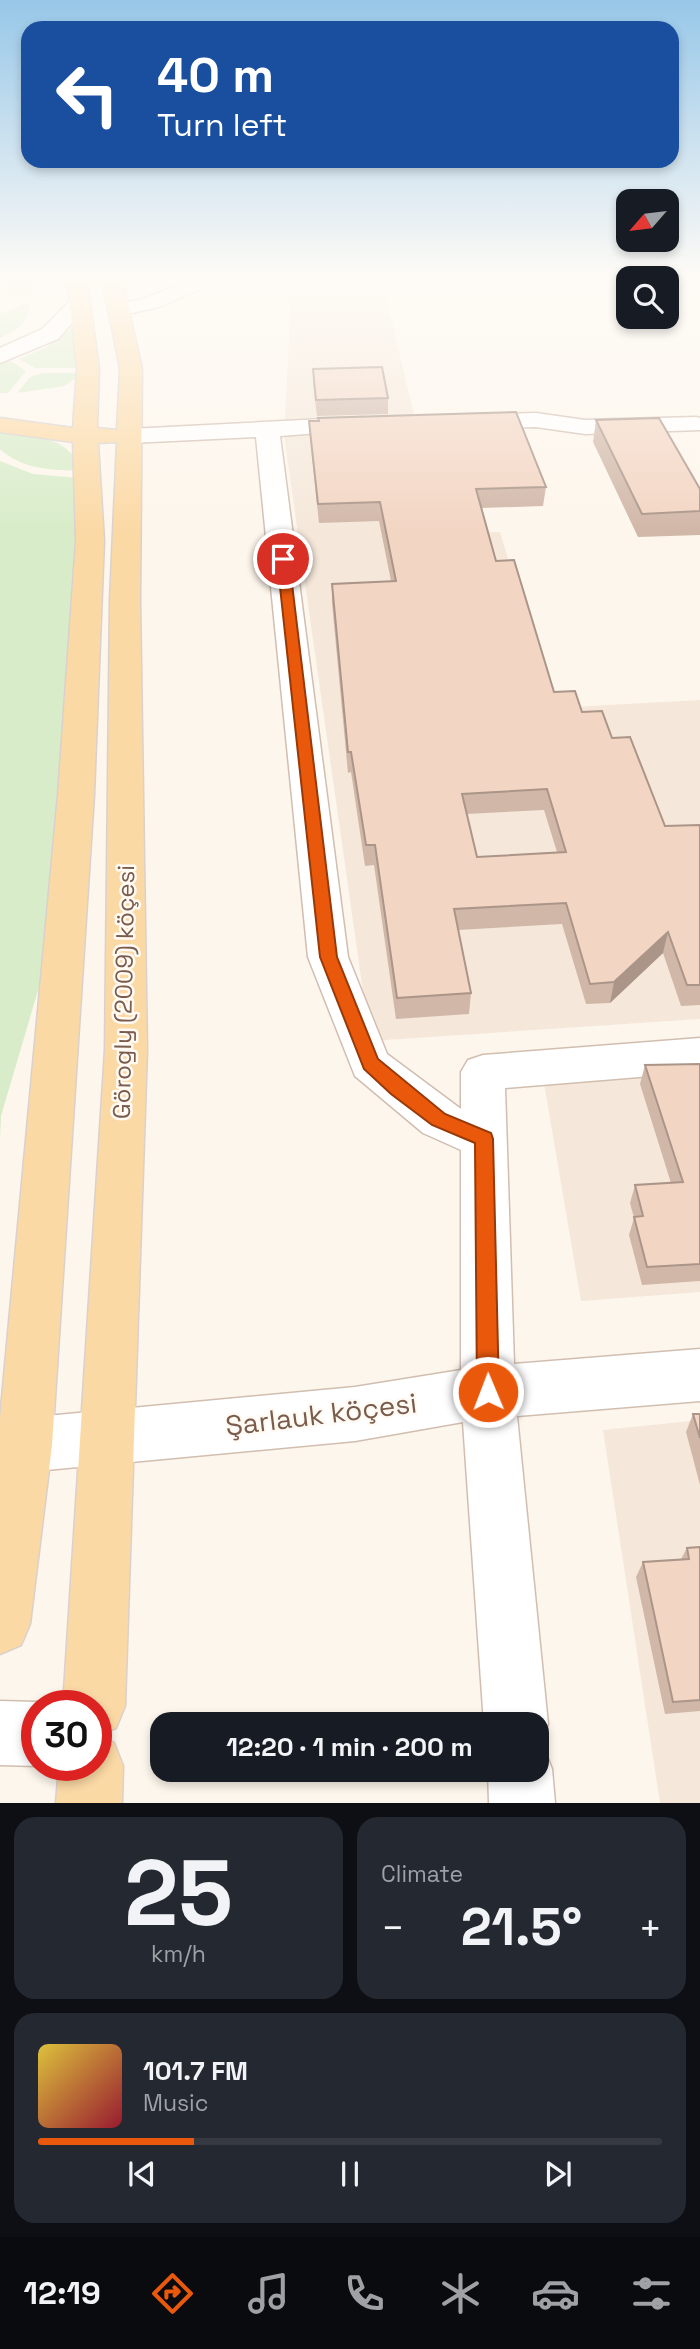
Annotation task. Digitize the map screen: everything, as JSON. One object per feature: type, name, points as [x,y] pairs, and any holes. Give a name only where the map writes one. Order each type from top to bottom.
[{"type":"main road","points":[[0,1624],[25,1444],[76,795],[90,541],[80,417],[87,363]]},
{"type":"main road","name":"Görogly (2009) köçesi","points":[[95,1690],[126,1049],[125,600],[130,363]]},
{"type":"main road","points":[[0,405],[30,407]]},
{"type":"main road","points":[[0,425],[80,417],[129,422]]},
{"type":"main road","points":[[89,1803],[90,1781]]},
{"type":"street","points":[[443,422],[536,420],[585,427],[696,424]]},
{"type":"street","points":[[129,422],[267,427],[392,423]]},
{"type":"street","points":[[267,427],[328,957],[370,1063],[398,1089],[439,1120],[484,1139]]},
{"type":"street","points":[[515,1712],[488,1392],[483,1072],[700,1055]]},
{"type":"street","name":"Şarlauk köçesi","points":[[25,1444],[355,1413],[488,1392],[700,1375]]},
{"type":"street","points":[[0,1733],[21,1734]]},
{"type":"street","points":[[521,1782],[522,1803]]},
{"type":"shaded area","points":[[288,363],[402,363],[442,534],[500,532],[553,708],[700,700],[700,1019],[370,1041],[284,435]]},
{"type":"shaded area","points":[[700,1072],[700,1292],[581,1301],[544,1083]]},
{"type":"shaded area","points":[[700,1420],[700,1803],[660,1803],[603,1430]]},
{"type":"green space","points":[[14,363],[26,371],[8,393],[0,393],[0,364]]},
{"type":"green space","points":[[26,363],[86,363],[87,368],[35,368]]},
{"type":"green space","points":[[43,373],[83,373],[64,386],[17,393],[30,377]]},
{"type":"green space","points":[[0,431],[37,436],[58,443],[75,458],[81,470],[49,469],[18,461],[0,449]]},
{"type":"green space","points":[[0,461],[33,474],[79,478],[49,953],[1,1116],[0,1140]]},
{"type":"building","points":[[382,367],[388,398],[316,400],[313,369]]},
{"type":"building","points":[[516,412],[546,487],[476,489],[496,561],[514,560],[554,692],[575,691],[582,712],[602,711],[612,738],[630,737],[665,826],[700,825],[700,985],[687,985],[668,932],[614,982],[590,984],[566,903],[454,909],[471,993],[397,998],[375,845],[366,845],[351,752],[348,752],[332,584],[396,581],[380,502],[318,504],[309,421],[319,421],[318,418]],"holes":[[[547,789],[566,852],[477,857],[462,794]]]},
{"type":"building","points":[[659,418],[700,489],[700,511],[642,514],[596,420]]},
{"type":"building","points":[[700,1064],[700,1264],[647,1267],[634,1217],[643,1216],[635,1185],[683,1182],[645,1065]]},
{"type":"building","points":[[693,1414],[700,1414],[700,1438]]},
{"type":"building","points":[[700,1547],[700,1700],[673,1702],[643,1562],[689,1559],[687,1548]]},
{"type":"route","points":[[283,559],[328,957],[370,1063],[398,1089],[439,1120],[484,1139],[488,1392]]}]
